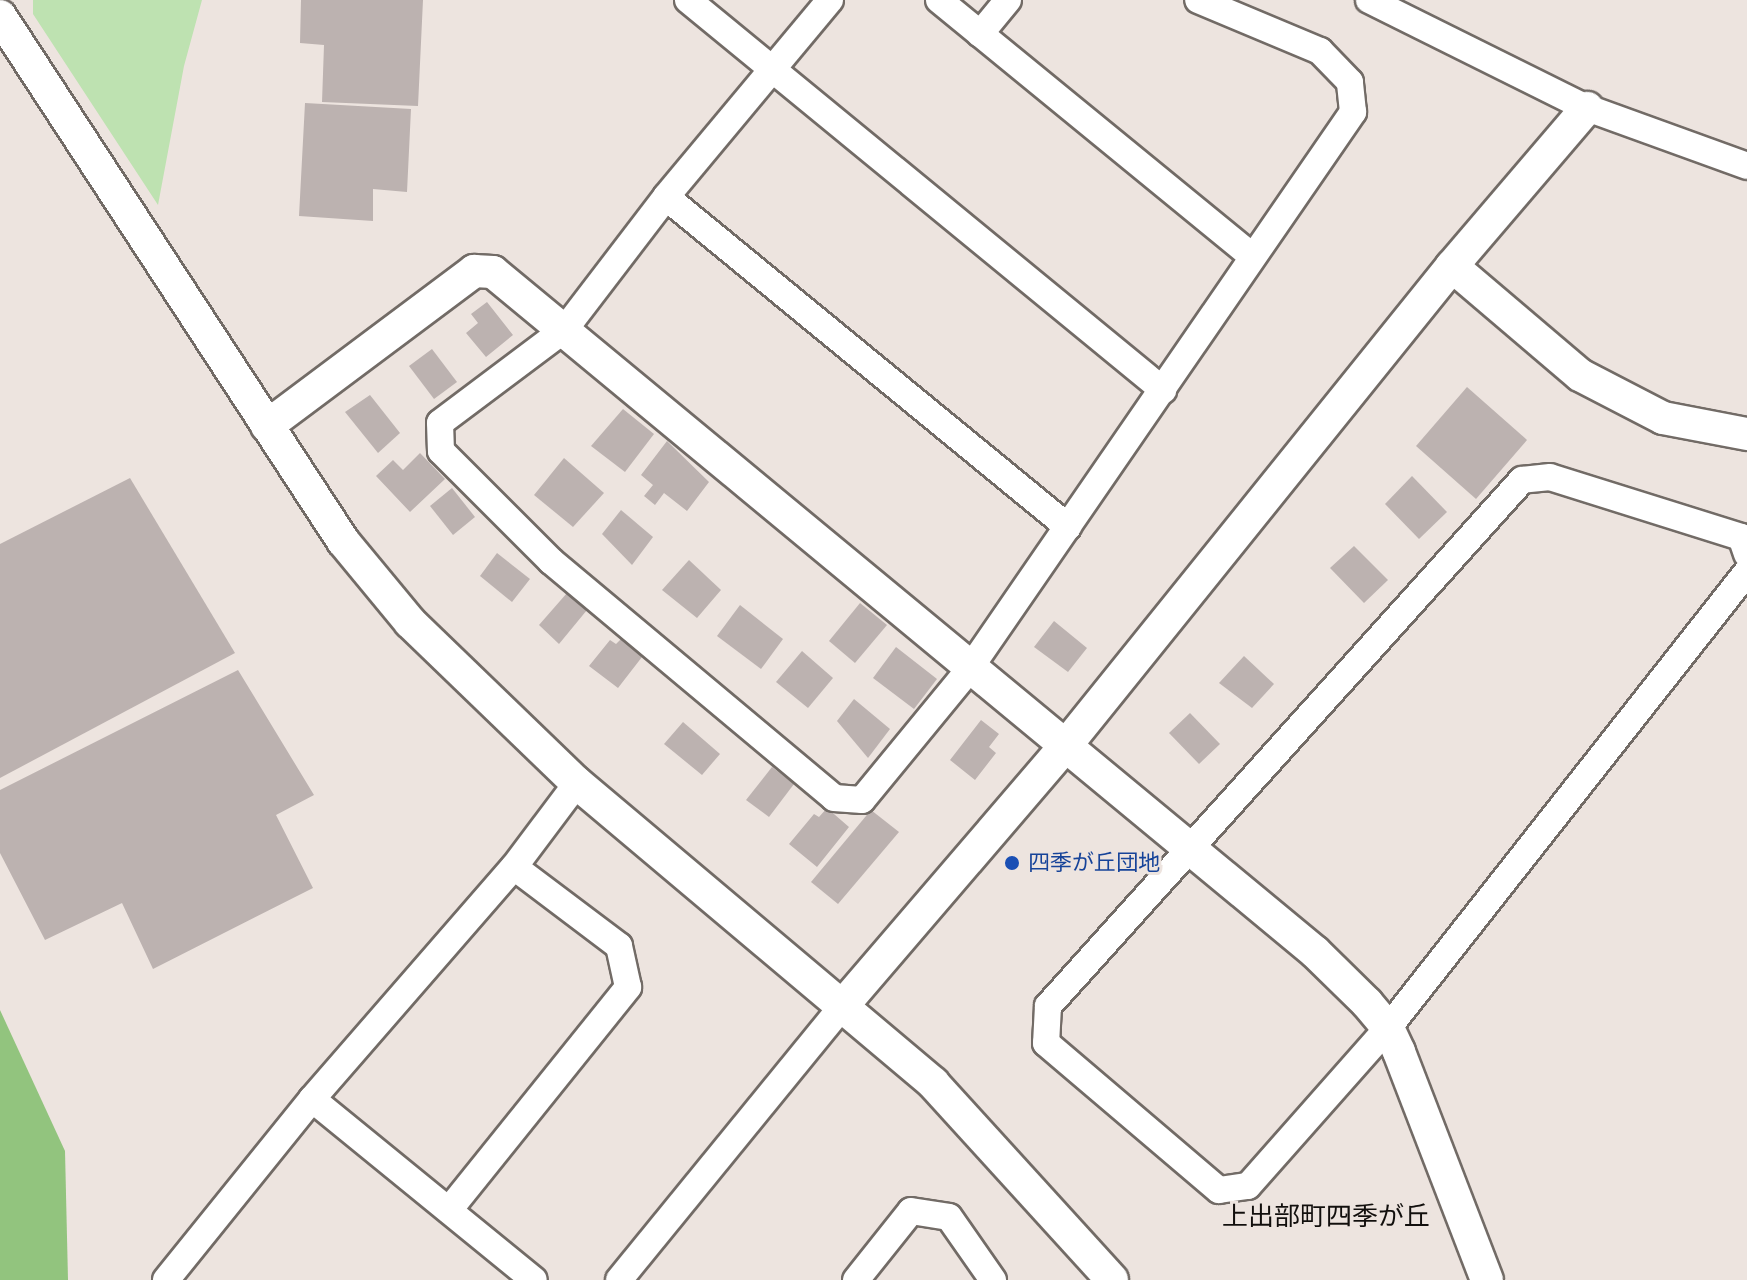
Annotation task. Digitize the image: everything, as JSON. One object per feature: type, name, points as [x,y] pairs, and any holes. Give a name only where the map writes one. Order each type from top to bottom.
[{"type":"street","points":[[688,0],[1163,390]]},
{"type":"street","points":[[830,0],[666,197],[565,329],[440,423],[441,451],[551,561],[834,798],[862,800],[968,671],[1353,112],[1350,82],[1320,51],[1198,0]]},
{"type":"street","points":[[939,0],[1252,256]]},
{"type":"street","points":[[980,34],[1008,0]]},
{"type":"street","points":[[1369,0],[1587,108],[1747,166]]},
{"type":"street","points":[[0,16],[343,541],[410,622],[577,783],[845,1003],[1001,1151],[1112,1280]]},
{"type":"street","points":[[619,1280],[845,1003],[1063,749],[1452,266],[1587,108]]},
{"type":"street","points":[[666,197],[1068,527]]},
{"type":"street","points":[[1452,266],[1580,375],[1663,418],[1747,434]]},
{"type":"street","points":[[267,426],[474,271],[493,272],[565,329],[968,671],[1315,952],[1388,1028],[1487,1280]]},
{"type":"street","points":[[1747,554],[1741,537],[1550,477],[1522,480],[1048,1006],[1046,1043],[1219,1190],[1248,1186],[1388,1028],[1747,572]]},
{"type":"street","points":[[166,1280],[312,1099],[514,867],[577,783]]},
{"type":"street","points":[[449,1210],[628,987],[619,946],[514,867]]},
{"type":"street","points":[[312,1099],[534,1280]]},
{"type":"street","points":[[856,1280],[911,1211],[949,1217],[993,1280]]},
{"type":"green space","points":[[33,0],[202,0],[184,66],[158,205],[33,14]]},
{"type":"green space","points":[[0,1010],[65,1151],[68,1280],[0,1280]]},
{"type":"building","points":[[301,0],[423,0],[418,106],[322,102],[324,45],[300,43]]},
{"type":"building","points":[[305,103],[411,109],[407,192],[373,189],[373,221],[299,216]]},
{"type":"building","points":[[487,302],[513,335],[486,357],[466,333],[478,323],[471,314]]},
{"type":"building","points":[[432,349],[457,382],[434,399],[409,366]]},
{"type":"building","points":[[1467,387],[1527,440],[1476,499],[1416,446]]},
{"type":"building","points":[[370,395],[400,433],[378,453],[345,412]]},
{"type":"building","points":[[623,409],[654,434],[625,472],[591,446]]},
{"type":"building","points":[[667,441],[709,482],[687,511],[664,493],[655,505],[644,496],[653,485],[641,475]]},
{"type":"building","points":[[420,453],[445,479],[410,512],[376,476],[393,460],[403,470]]},
{"type":"building","points":[[564,458],[604,493],[573,527],[534,495]]},
{"type":"building","points":[[1412,476],[1447,512],[1419,539],[1385,504]]},
{"type":"building","points":[[130,478],[235,653],[0,778],[0,544]]},
{"type":"building","points":[[452,488],[475,517],[453,535],[430,506]]},
{"type":"building","points":[[621,510],[653,537],[632,565],[602,534]]},
{"type":"building","points":[[1354,546],[1388,580],[1364,603],[1330,568]]},
{"type":"building","points":[[497,553],[530,579],[512,602],[480,576]]},
{"type":"building","points":[[689,560],[721,590],[697,618],[662,590]]},
{"type":"building","points":[[567,593],[587,610],[559,644],[539,625]]},
{"type":"building","points":[[860,603],[887,625],[855,663],[829,641]]},
{"type":"building","points":[[740,605],[783,639],[761,669],[717,636]]},
{"type":"building","points":[[1054,621],[1087,648],[1068,672],[1034,647]]},
{"type":"building","points":[[621,639],[642,657],[618,688],[589,666],[610,640],[616,644]]},
{"type":"building","points":[[896,647],[937,679],[914,709],[873,678]]},
{"type":"building","points":[[802,651],[833,678],[808,708],[776,682]]},
{"type":"building","points":[[1244,656],[1274,684],[1252,708],[1219,683]]},
{"type":"building","points":[[238,670],[314,795],[276,815],[313,888],[153,969],[122,903],[45,940],[0,853],[0,790]]},
{"type":"building","points":[[854,699],[890,729],[868,758],[837,721]]},
{"type":"building","points":[[1190,713],[1220,744],[1199,764],[1169,733]]},
{"type":"building","points":[[981,720],[999,734],[989,747],[996,753],[975,780],[950,760]]},
{"type":"building","points":[[683,722],[720,754],[702,775],[664,744]]},
{"type":"building","points":[[772,767],[794,784],[769,817],[746,800]]},
{"type":"building","points":[[827,808],[849,827],[817,867],[789,844],[814,814],[819,817]]},
{"type":"building","points":[[871,810],[899,832],[838,904],[811,882]]},
{"type":"place","name":"四季が丘団地","points":[[1012,863]]},
{"type":"district","name":"上出部町四季が丘","points":[[1326,1217]]}]
